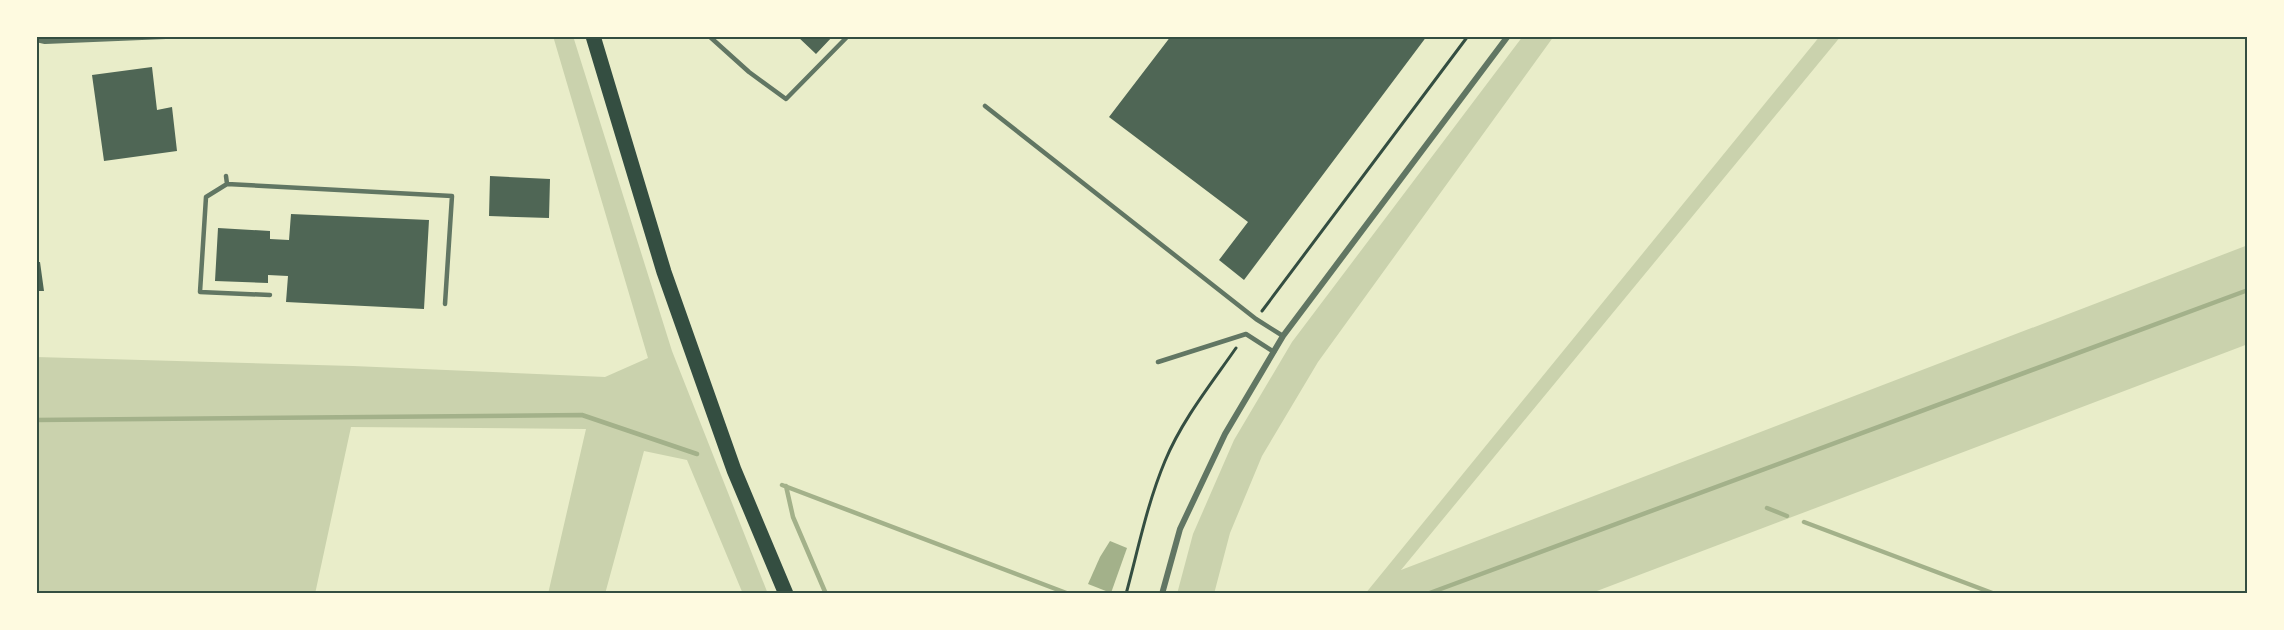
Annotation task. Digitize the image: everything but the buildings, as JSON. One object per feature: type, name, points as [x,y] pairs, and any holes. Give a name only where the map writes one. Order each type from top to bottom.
[{"type":"main road","points":[[593,36],[664,272],[734,470],[786,594]]},
{"type":"street","points":[[36,39],[45,41],[166,36]]},
{"type":"street","points":[[1162,594],[1179,529],[1225,434],[1283,336],[1508,36]]},
{"type":"lane","points":[[709,36],[749,72],[786,99],[848,36]]},
{"type":"lane","points":[[986,106],[1256,319],[1283,336]]},
{"type":"lane","points":[[226,176],[227,184]]},
{"type":"lane","points":[[270,295],[200,292],[206,197],[227,184],[452,196],[446,304]]},
{"type":"lane","points":[[1158,362],[1246,334],[1274,352]]},
{"type":"path","points":[[1256,319],[1468,36]]},
{"type":"path","points":[[1126,594],[1148,511],[1165,460],[1195,406],[1246,334]]},
{"type":"shaded area","points":[[553,36],[573,36],[672,351],[768,594],[743,594],[687,460],[644,451],[605,594],[548,594],[586,429],[351,427],[315,594],[36,594],[36,357],[353,366],[605,377],[648,358]]},
{"type":"shaded area","points":[[1523,36],[1554,36],[1318,362],[1262,456],[1230,533],[1214,594],[1177,594],[1193,534],[1234,440],[1292,342]]},
{"type":"shaded area","points":[[1820,36],[1841,36],[1401,570],[2248,245],[2248,344],[1589,594],[1365,594]]},
{"type":"shaded area","points":[[1110,541],[1127,548],[1111,593],[1088,584]]},
{"type":"waterway","points":[[1427,594],[2248,290]]},
{"type":"waterway","points":[[36,420],[582,415],[697,454]]},
{"type":"waterway","points":[[782,485],[1069,594]]},
{"type":"waterway","points":[[786,486],[793,517],[826,594]]},
{"type":"waterway","points":[[1767,508],[1787,516]]},
{"type":"waterway","points":[[1804,522],[1995,594]]}]
